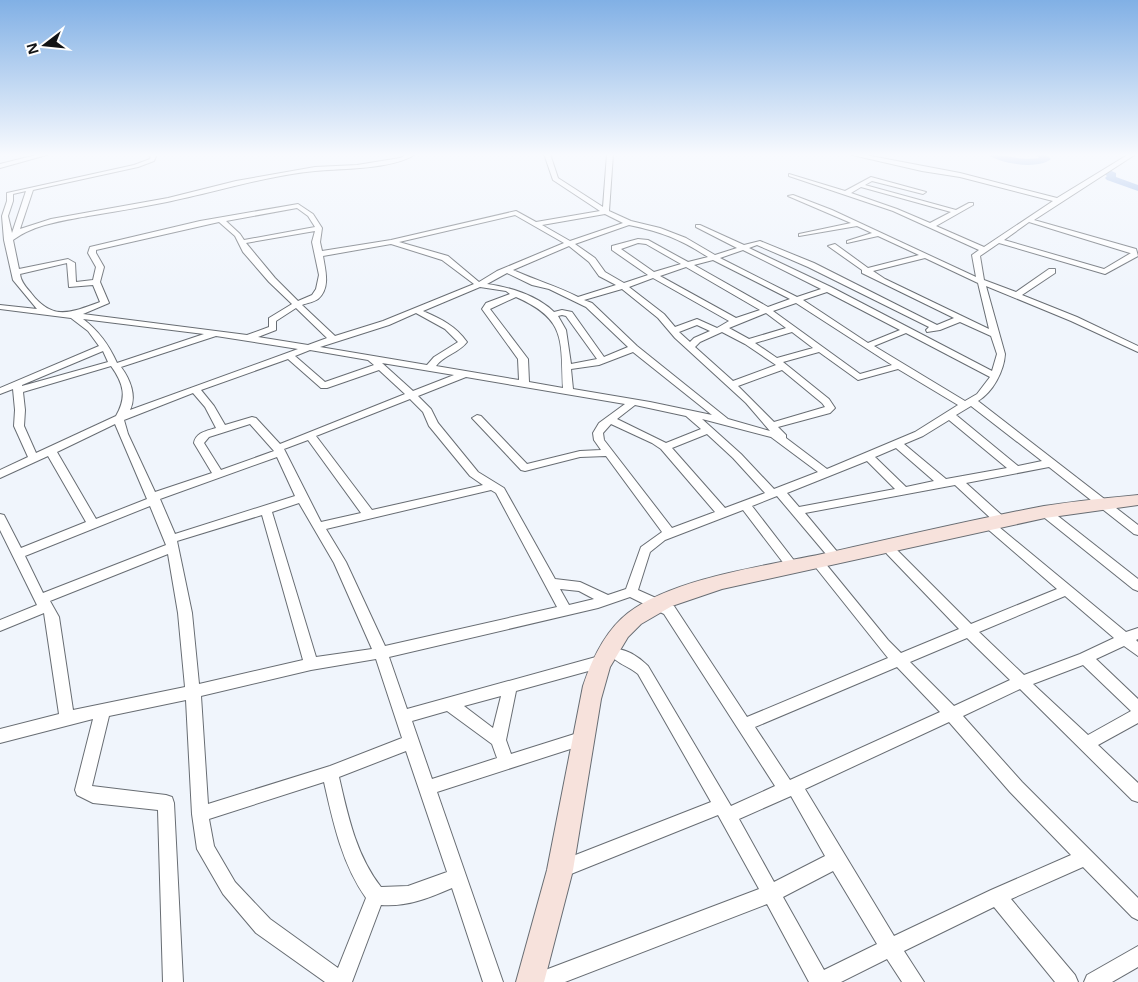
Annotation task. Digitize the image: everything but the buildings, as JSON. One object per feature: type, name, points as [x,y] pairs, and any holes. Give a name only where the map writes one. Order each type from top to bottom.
[{"type":"main road","points":[[663,607],[918,538],[935,537],[1045,512],[1138,500]]},
{"type":"main road","points":[[530,982],[560,870],[586,729],[599,702],[610,657],[673,597],[721,582],[792,566],[891,551],[923,543],[935,537]]},
{"type":"street","points":[[7,200],[3,212],[17,280],[44,312]]},
{"type":"street","points":[[15,233],[26,200]]},
{"type":"street","points":[[8,240],[15,233],[38,224],[169,200]]},
{"type":"street","points":[[587,200],[606,212],[629,223],[658,229],[684,239],[714,258],[797,300],[898,366],[970,404],[1051,463],[1138,531]]},
{"type":"street","points":[[606,212],[607,200]]},
{"type":"street","points":[[801,200],[830,211],[981,282],[1017,295],[1138,349]]},
{"type":"street","points":[[866,200],[895,210],[983,249]]},
{"type":"street","points":[[913,200],[957,212]]},
{"type":"street","points":[[631,592],[644,550],[656,540],[919,434],[970,404],[984,391],[995,376],[1001,354],[981,282],[976,255],[1058,200]]},
{"type":"street","points":[[930,226],[971,204]]},
{"type":"street","points":[[73,315],[105,303],[96,282],[100,267],[92,253],[93,249],[200,223],[298,206],[310,215],[319,228],[316,242],[323,274],[320,289],[315,297],[297,304],[272,320],[273,328],[247,338]]},
{"type":"street","points":[[536,224],[606,212]]},
{"type":"street","points":[[319,254],[391,242],[516,213],[571,244],[592,260],[602,274],[623,286],[661,316],[673,331],[773,425],[784,440]]},
{"type":"street","points":[[221,220],[238,235],[246,250],[272,280],[333,340]]},
{"type":"street","points":[[997,240],[1105,272],[1135,254],[1133,251],[1125,248],[1028,220]]},
{"type":"street","points":[[0,474],[137,410],[333,340],[386,324],[416,310],[479,286],[507,270],[590,235],[629,223]]},
{"type":"street","points":[[801,234],[857,224]]},
{"type":"street","points":[[698,226],[828,289],[995,376]]},
{"type":"street","points":[[242,242],[319,228]]},
{"type":"street","points":[[849,242],[878,234]]},
{"type":"street","points":[[735,321],[653,275],[616,248],[642,241],[689,265],[720,285],[767,310],[861,378],[898,366]]},
{"type":"street","points":[[391,242],[445,258],[479,286],[508,289],[533,300],[554,315],[563,332],[568,390]]},
{"type":"street","points":[[578,299],[757,243],[812,265],[937,328]]},
{"type":"street","points":[[832,246],[865,271],[900,291],[995,336]]},
{"type":"street","points":[[865,271],[925,256]]},
{"type":"street","points":[[16,272],[68,261],[71,263],[72,285],[96,282]]},
{"type":"street","points":[[507,270],[578,299],[589,306],[634,348],[725,421]]},
{"type":"street","points":[[1017,295],[1038,282],[1052,270]]},
{"type":"street","points":[[691,346],[697,340],[721,330],[735,321],[828,289]]},
{"type":"street","points":[[516,294],[489,305],[486,309],[523,359],[524,383]]},
{"type":"street","points":[[0,307],[216,333],[568,390],[688,413],[767,432],[784,440],[826,473]]},
{"type":"street","points":[[416,310],[453,329],[459,334],[463,342],[460,346],[438,357],[430,368]]},
{"type":"street","points":[[554,315],[562,312],[569,314],[603,361]]},
{"type":"street","points":[[73,315],[91,329],[122,374],[128,393],[128,404],[119,420],[134,460],[154,499],[172,543],[185,613],[193,692],[200,814],[206,849],[229,888],[263,926],[342,982],[376,896]]},
{"type":"street","points":[[917,336],[960,319]]},
{"type":"street","points":[[673,331],[697,322],[748,342],[779,364],[826,402],[830,408],[826,411],[773,425]]},
{"type":"street","points":[[748,342],[793,329]]},
{"type":"street","points":[[867,346],[907,330]]},
{"type":"street","points":[[0,391],[115,365],[216,333]]},
{"type":"street","points":[[18,387],[105,347]]},
{"type":"street","points":[[566,367],[603,361],[634,348]]},
{"type":"street","points":[[732,385],[779,364],[821,350]]},
{"type":"street","points":[[290,356],[324,386],[380,366]]},
{"type":"street","points":[[371,358],[427,411],[433,424],[474,474],[500,491],[564,610]]},
{"type":"street","points":[[17,554],[465,374]]},
{"type":"street","points":[[18,387],[19,426],[34,459]]},
{"type":"street","points":[[195,390],[209,406],[222,430]]},
{"type":"street","points":[[633,402],[610,420],[598,433],[600,440],[609,453],[670,534]]},
{"type":"street","points":[[688,413],[796,511],[828,562],[899,660],[952,714],[1016,787],[1138,911]]},
{"type":"street","points":[[951,416],[1016,470]]},
{"type":"street","points":[[477,418],[525,468],[580,454],[609,453]]},
{"type":"street","points":[[218,474],[200,443],[200,439],[252,420],[278,450],[318,527],[340,562],[381,653],[493,982]]},
{"type":"street","points":[[610,420],[665,447],[723,513]]},
{"type":"street","points":[[665,447],[708,430]]},
{"type":"street","points":[[310,435],[369,515]]},
{"type":"street","points":[[896,443],[943,483]]},
{"type":"street","points":[[51,451],[93,524]]},
{"type":"street","points":[[868,456],[904,491]]},
{"type":"street","points":[[796,511],[1051,463]]},
{"type":"street","points":[[958,481],[995,523],[1067,590],[1132,636],[1138,650]]},
{"type":"street","points":[[318,527],[494,486]]},
{"type":"street","points":[[0,626],[43,603],[172,543],[302,498]]},
{"type":"street","points":[[745,505],[792,566]]},
{"type":"street","points":[[266,510],[311,664]]},
{"type":"street","points":[[1045,512],[1138,586]]},
{"type":"street","points":[[0,518],[4,538],[17,554],[52,617],[67,718]]},
{"type":"street","points":[[891,551],[969,631],[1138,794]]},
{"type":"street","points":[[551,584],[565,584],[588,588],[606,600]]},
{"type":"street","points":[[746,724],[1067,590]]},
{"type":"street","points":[[0,736],[67,718],[193,692],[311,664],[381,653],[606,600],[631,592],[663,607],[791,788],[890,948],[914,982]]},
{"type":"street","points":[[560,870],[791,788],[1021,682],[1085,658],[1132,636]]},
{"type":"street","points":[[402,717],[610,657],[636,663],[643,670],[725,810],[820,982],[997,896],[1086,858]]},
{"type":"street","points":[[1085,658],[1138,708]]},
{"type":"street","points":[[506,763],[498,740],[510,687]]},
{"type":"street","points":[[449,704],[498,740]]},
{"type":"street","points":[[103,711],[83,790],[93,795],[166,803],[173,982]]},
{"type":"street","points":[[1086,744],[1138,715]]},
{"type":"street","points":[[426,788],[506,763],[586,729]]},
{"type":"street","points":[[200,814],[330,774],[411,742]]},
{"type":"street","points":[[330,774],[344,832],[364,883],[376,896],[392,898],[418,894],[456,877]]},
{"type":"street","points":[[540,982],[770,894],[836,860]]},
{"type":"street","points":[[997,896],[1068,982]]},
{"type":"street","points":[[1094,982],[1138,956]]}]
